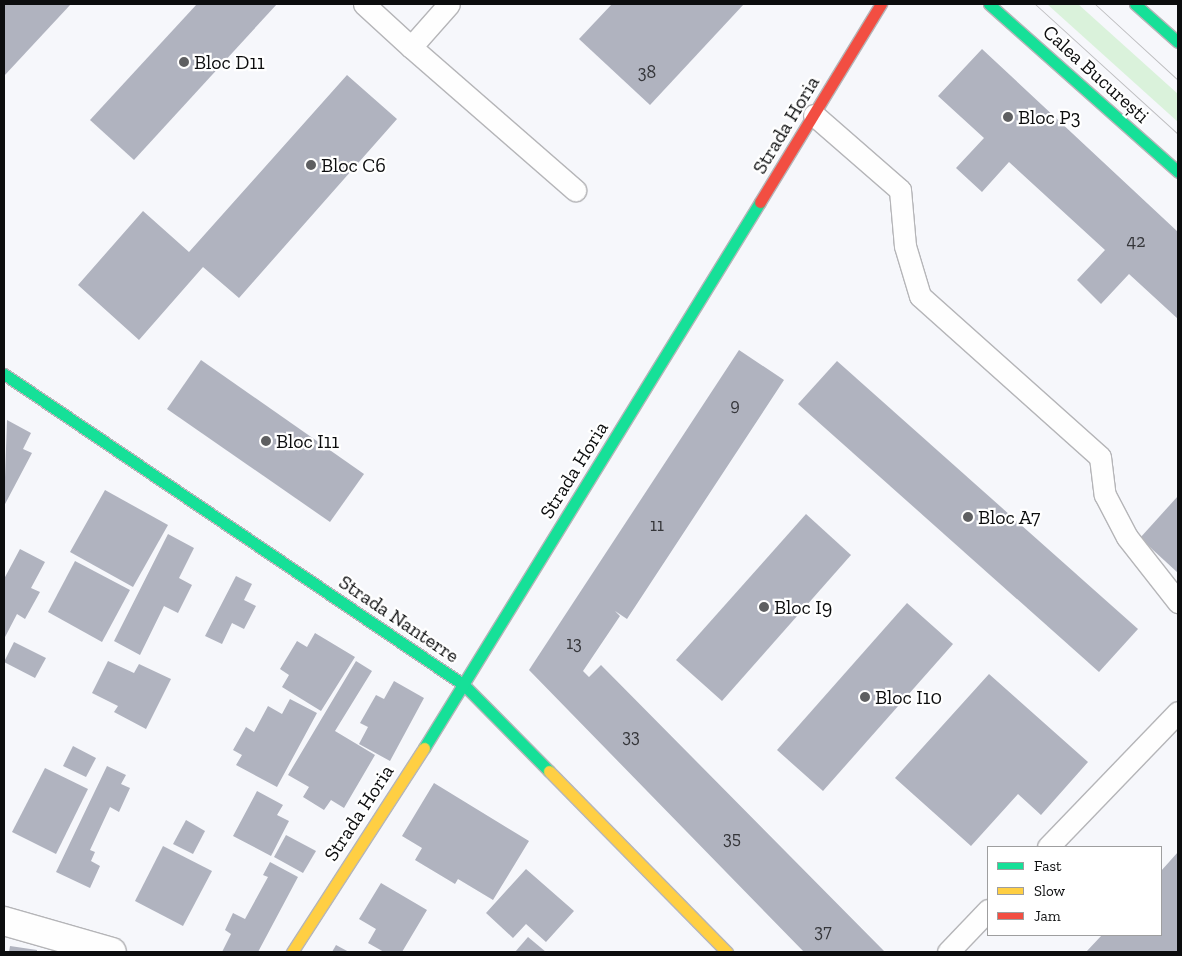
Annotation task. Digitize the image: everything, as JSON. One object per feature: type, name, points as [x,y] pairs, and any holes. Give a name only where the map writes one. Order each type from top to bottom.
[{"type":"street","name":"Strada Horia","points":[[292,952],[464,685],[881,4]]},
{"type":"street","name":"Calea București","points":[[988,4],[1178,172]]},
{"type":"street","points":[[1135,4],[1178,42]]},
{"type":"street","name":"Strada Nanterre","points":[[4,374],[464,685],[726,952]]},
{"type":"street","points":[[4,921],[112,952]]},
{"type":"lane","points":[[364,4],[575,190]]},
{"type":"lane","points":[[411,47],[449,4]]},
{"type":"lane","points":[[814,115],[900,190],[905,246],[920,296],[1100,457],[1105,495],[1127,537],[1178,602]]},
{"type":"lane","points":[[1049,846],[1176,717]]},
{"type":"lane","points":[[948,952],[987,911]]},
{"type":"green space","points":[[1047,4],[1078,4],[1178,94],[1178,122]]},
{"type":"building","points":[[4,4],[71,4],[4,76]]},
{"type":"building","name":"Bloc D11","points":[[197,4],[277,4],[134,160],[90,120]]},
{"type":"building","points":[[612,4],[744,4],[650,105],[579,39]]},
{"type":"building","points":[[982,49],[1178,232],[1178,319],[1129,274],[1101,304],[1077,280],[1105,250],[1009,162],[982,192],[956,168],[984,138],[938,96]]},
{"type":"building","name":"Bloc C6","points":[[347,75],[397,119],[239,298],[203,267],[139,340],[78,285],[143,211],[189,252]]},
{"type":"building","points":[[739,350],[784,380],[627,619],[615,611],[620,616],[583,671],[589,677],[601,665],[885,952],[804,952],[529,670]]},
{"type":"building","name":"Bloc I11","points":[[201,360],[364,474],[330,522],[167,409]]},
{"type":"building","name":"Bloc A7","points":[[837,361],[1138,629],[1099,672],[798,404]]},
{"type":"building","points":[[7,420],[31,433],[23,449],[32,453],[4,506]]},
{"type":"building","points":[[105,490],[168,525],[133,587],[70,552]]},
{"type":"building","points":[[1178,496],[1178,573],[1140,538]]},
{"type":"building","name":"Bloc I9","points":[[806,514],[851,555],[722,701],[676,660]]},
{"type":"building","points":[[168,534],[194,548],[179,578],[192,585],[178,613],[164,606],[140,655],[114,641]]},
{"type":"building","points":[[20,549],[45,562],[31,588],[40,592],[25,619],[17,614],[4,639],[4,579]]},
{"type":"building","points":[[75,561],[130,590],[102,642],[48,612]]},
{"type":"building","points":[[236,576],[252,584],[244,600],[256,606],[244,629],[232,623],[222,644],[205,636]]},
{"type":"building","name":"Bloc I10","points":[[907,603],[953,644],[823,791],[777,750]]},
{"type":"building","points":[[315,633],[355,657],[321,711],[282,687],[289,675],[280,669],[297,641],[307,647]]},
{"type":"building","points":[[14,642],[46,658],[35,678],[4,662]]},
{"type":"building","points":[[108,661],[134,673],[139,664],[171,679],[146,729],[114,712],[118,706],[92,693]]},
{"type":"building","points":[[356,661],[372,671],[335,731],[375,755],[344,808],[331,800],[324,810],[303,797],[309,787],[288,775]]},
{"type":"building","points":[[989,674],[1088,762],[1041,815],[1018,794],[971,846],[895,778]]},
{"type":"building","points":[[394,681],[424,698],[390,761],[359,744],[368,727],[360,723],[376,695],[384,699]]},
{"type":"building","points":[[290,699],[317,713],[277,787],[236,765],[242,755],[233,750],[246,727],[254,732],[268,706],[282,714]]},
{"type":"building","points":[[73,746],[96,758],[86,777],[63,766]]},
{"type":"building","points":[[107,766],[126,775],[121,784],[130,788],[119,812],[110,807],[90,850],[95,852],[91,861],[100,866],[90,888],[56,872]]},
{"type":"building","points":[[45,768],[88,789],[56,854],[12,832]]},
{"type":"building","points":[[434,783],[529,841],[493,900],[458,879],[455,884],[415,860],[422,848],[402,836]]},
{"type":"building","points":[[257,791],[283,805],[277,815],[289,821],[271,856],[233,836]]},
{"type":"building","points":[[186,820],[205,831],[193,854],[173,844]]},
{"type":"building","points":[[286,835],[316,851],[303,873],[274,857]]},
{"type":"building","points":[[163,846],[212,871],[183,926],[135,901]]},
{"type":"building","points":[[1178,852],[1178,951],[1086,952],[1101,936],[1162,936],[1162,870]]},
{"type":"building","points":[[270,862],[298,877],[258,952],[222,952],[231,934],[225,930],[233,913],[245,919],[268,877],[263,875]]},
{"type":"building","points":[[526,869],[574,911],[546,942],[526,924],[513,938],[486,913]]},
{"type":"building","points":[[381,883],[427,910],[402,952],[384,952],[368,943],[376,929],[359,919]]},
{"type":"building","points":[[528,937],[546,952],[515,952]]},
{"type":"building","points":[[336,945],[349,952],[332,952]]},
{"type":"building","points":[[10,946],[37,950],[37,952],[9,952]]},
{"type":"tram line","points":[[1035,4],[1178,134]]},
{"type":"tram line","points":[[1095,4],[1178,80]]},
{"type":"traffic: fast","points":[[989,4],[1178,172]]},
{"type":"traffic: fast","points":[[1135,4],[1178,42]]},
{"type":"traffic: fast","points":[[424,748],[760,202]]},
{"type":"traffic: fast","points":[[4,374],[464,685],[549,771]]},
{"type":"traffic: slow","points":[[292,952],[424,748]]},
{"type":"traffic: slow","points":[[549,771],[727,952]]},
{"type":"traffic: jam","points":[[760,202],[881,4]]},
{"type":"place","name":"Bloc D11","points":[[184,62]]},
{"type":"place","name":"Bloc P3","points":[[1008,117]]},
{"type":"place","name":"Bloc C6","points":[[311,165]]},
{"type":"place","name":"Bloc I11","points":[[266,441]]},
{"type":"place","name":"Bloc A7","points":[[968,517]]},
{"type":"place","name":"Bloc I9","points":[[764,607]]},
{"type":"place","name":"Bloc I10","points":[[865,697]]}]
